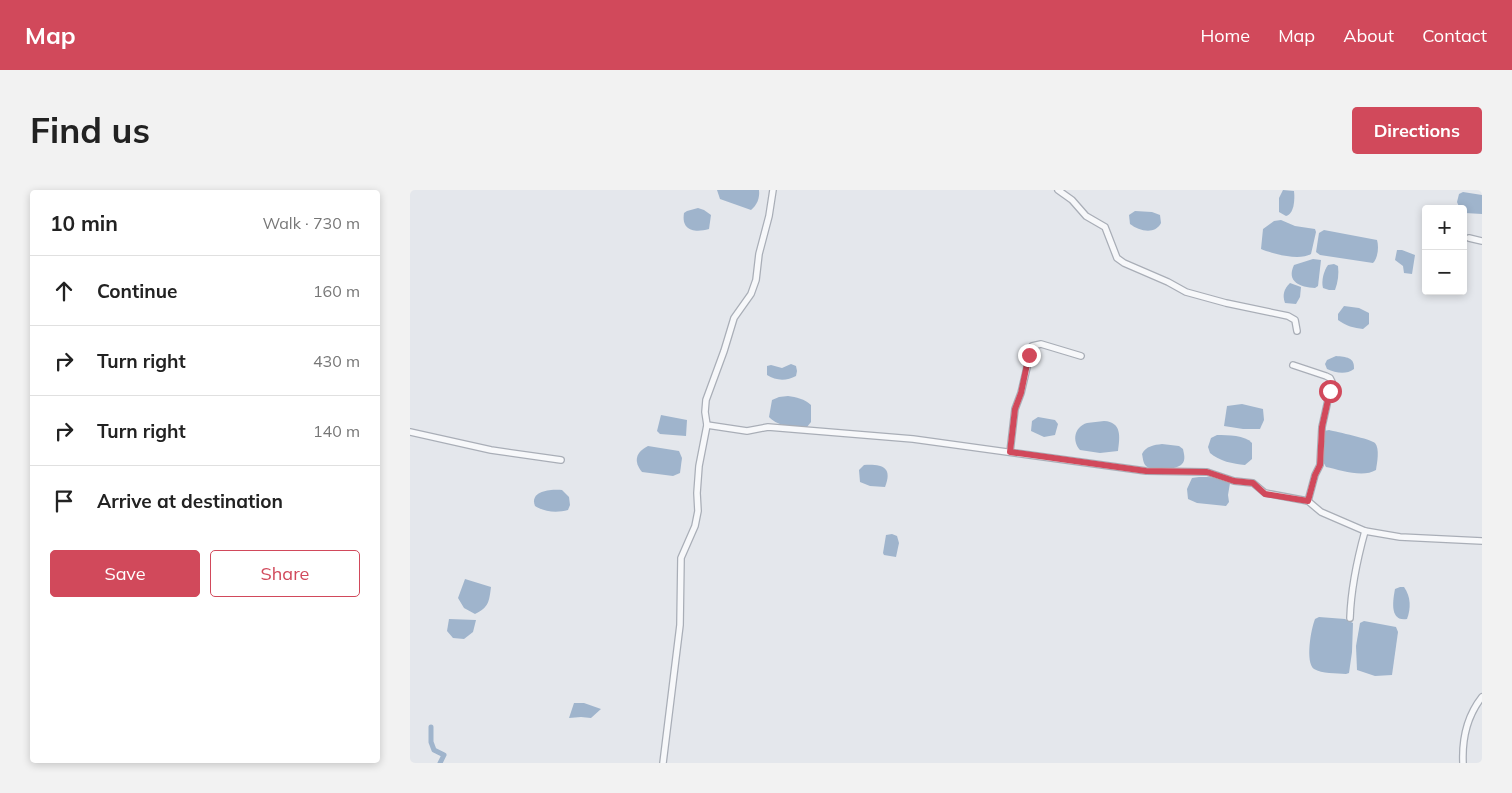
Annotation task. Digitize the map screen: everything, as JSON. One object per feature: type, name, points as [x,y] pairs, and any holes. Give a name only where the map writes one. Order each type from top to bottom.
[{"type":"street","points":[[663,763],[678,643],[681,558],[697,518],[699,466],[707,425],[706,400],[730,336],[734,318],[751,294],[756,280],[759,254],[769,216],[773,190]]},
{"type":"street","points":[[1058,190],[1072,200],[1086,216],[1105,227],[1118,258],[1124,263],[1186,292],[1226,303],[1288,316],[1295,320],[1297,331]]},
{"type":"street","points":[[1469,238],[1482,241]]},
{"type":"street","points":[[1010,452],[1015,409],[1021,393],[1032,346],[1041,344],[1081,356]]},
{"type":"street","points":[[1293,365],[1326,376],[1332,382],[1322,427],[1320,465],[1315,475],[1308,501]]},
{"type":"street","points":[[707,425],[747,430],[768,427],[885,436],[1146,471],[1207,472],[1234,481],[1253,483],[1265,494],[1308,501],[1322,512],[1365,531],[1400,537],[1482,542]]},
{"type":"street","points":[[410,432],[491,450],[561,460]]},
{"type":"street","points":[[1350,618],[1350,600],[1365,531]]},
{"type":"street","points":[[1462,763],[1462,750],[1467,725],[1482,698]]},
{"type":"water","points":[[717,190],[759,190],[759,196],[751,210],[720,199]]},
{"type":"water","points":[[1283,190],[1294,191],[1292,210],[1286,216],[1279,212],[1279,198]]},
{"type":"water","points":[[1463,192],[1482,195],[1482,214],[1467,213],[1467,205],[1458,205],[1457,202],[1459,194]]},
{"type":"water","points":[[698,208],[711,215],[709,229],[694,230],[685,224],[684,213]]},
{"type":"water","points":[[1135,211],[1152,212],[1160,215],[1161,223],[1155,229],[1147,231],[1138,228],[1130,224],[1129,215]]},
{"type":"water","points":[[1281,220],[1295,226],[1315,229],[1311,254],[1293,257],[1261,249],[1263,229],[1274,221]]},
{"type":"water","points":[[1324,230],[1377,240],[1378,252],[1375,261],[1373,263],[1320,255],[1316,252],[1319,233]]},
{"type":"water","points":[[1397,250],[1415,255],[1412,274],[1404,273],[1403,266],[1395,260]]},
{"type":"water","points":[[1313,259],[1321,260],[1318,286],[1315,288],[1300,285],[1292,276],[1294,265]]},
{"type":"water","points":[[1334,264],[1338,266],[1338,281],[1335,290],[1329,290],[1323,288],[1323,276],[1328,265]]},
{"type":"water","points":[[1290,283],[1301,287],[1300,297],[1296,304],[1285,303],[1284,300],[1284,292]]},
{"type":"water","points":[[1344,306],[1359,308],[1369,313],[1369,324],[1360,329],[1338,320],[1338,314]]},
{"type":"water","points":[[1336,356],[1346,357],[1351,360],[1354,369],[1341,373],[1327,369],[1325,364],[1327,360]]},
{"type":"water","points":[[791,364],[796,366],[797,371],[796,376],[793,378],[778,379],[767,375],[767,366],[771,365],[782,368]]},
{"type":"water","points":[[788,396],[806,401],[811,405],[811,422],[807,427],[782,425],[769,417],[772,400]]},
{"type":"water","points":[[1242,404],[1263,409],[1264,420],[1260,429],[1224,426],[1227,406]]},
{"type":"water","points":[[661,415],[687,420],[686,436],[660,434],[657,431]]},
{"type":"water","points":[[1038,417],[1055,420],[1058,424],[1055,435],[1044,437],[1031,431],[1032,421]]},
{"type":"water","points":[[1110,422],[1117,427],[1119,436],[1118,451],[1100,453],[1080,450],[1075,439],[1079,428],[1087,423]]},
{"type":"water","points":[[1329,430],[1375,443],[1378,452],[1376,470],[1358,473],[1326,467],[1322,460],[1324,431]]},
{"type":"water","points":[[1217,435],[1236,436],[1249,440],[1252,443],[1252,459],[1245,465],[1226,462],[1214,456],[1210,453],[1208,447],[1211,438]]},
{"type":"water","points":[[1162,444],[1179,446],[1183,449],[1184,459],[1182,464],[1175,468],[1164,469],[1153,469],[1146,466],[1142,454],[1144,451],[1151,446]]},
{"type":"water","points":[[648,446],[679,451],[682,458],[680,473],[673,476],[642,472],[637,464],[637,457]]},
{"type":"water","points":[[864,465],[881,466],[887,471],[885,487],[870,486],[860,482],[859,470]]},
{"type":"water","points":[[1192,478],[1219,478],[1230,483],[1229,502],[1226,506],[1197,503],[1188,499],[1187,489]]},
{"type":"water","points":[[552,490],[562,490],[569,497],[570,505],[568,510],[542,510],[535,506],[535,497],[538,494]]},
{"type":"water","points":[[892,534],[897,536],[899,543],[896,557],[884,555],[883,553],[886,535]]},
{"type":"water","points":[[465,579],[491,587],[488,604],[475,614],[464,608],[458,598]]},
{"type":"water","points":[[1404,587],[1409,599],[1410,607],[1407,619],[1401,619],[1395,614],[1395,589]]},
{"type":"water","points":[[1319,617],[1345,619],[1353,623],[1349,673],[1321,672],[1314,669],[1311,665],[1309,653],[1312,630],[1315,619]]},
{"type":"water","points":[[449,619],[476,620],[473,632],[464,639],[453,638],[447,631]]},
{"type":"water","points":[[1364,621],[1396,627],[1398,632],[1392,675],[1375,676],[1357,670],[1356,646],[1360,623]]},
{"type":"water","points":[[574,703],[584,703],[601,709],[591,718],[569,718]]},
{"type":"waterway","points":[[431,727],[431,742],[434,750],[444,755],[440,763]]},
{"type":"route","points":[[1029,355],[1021,393],[1015,409],[1010,452],[1146,471],[1207,472],[1234,481],[1253,483],[1265,494],[1308,501],[1315,475],[1320,465],[1324,410],[1330,391]]}]
